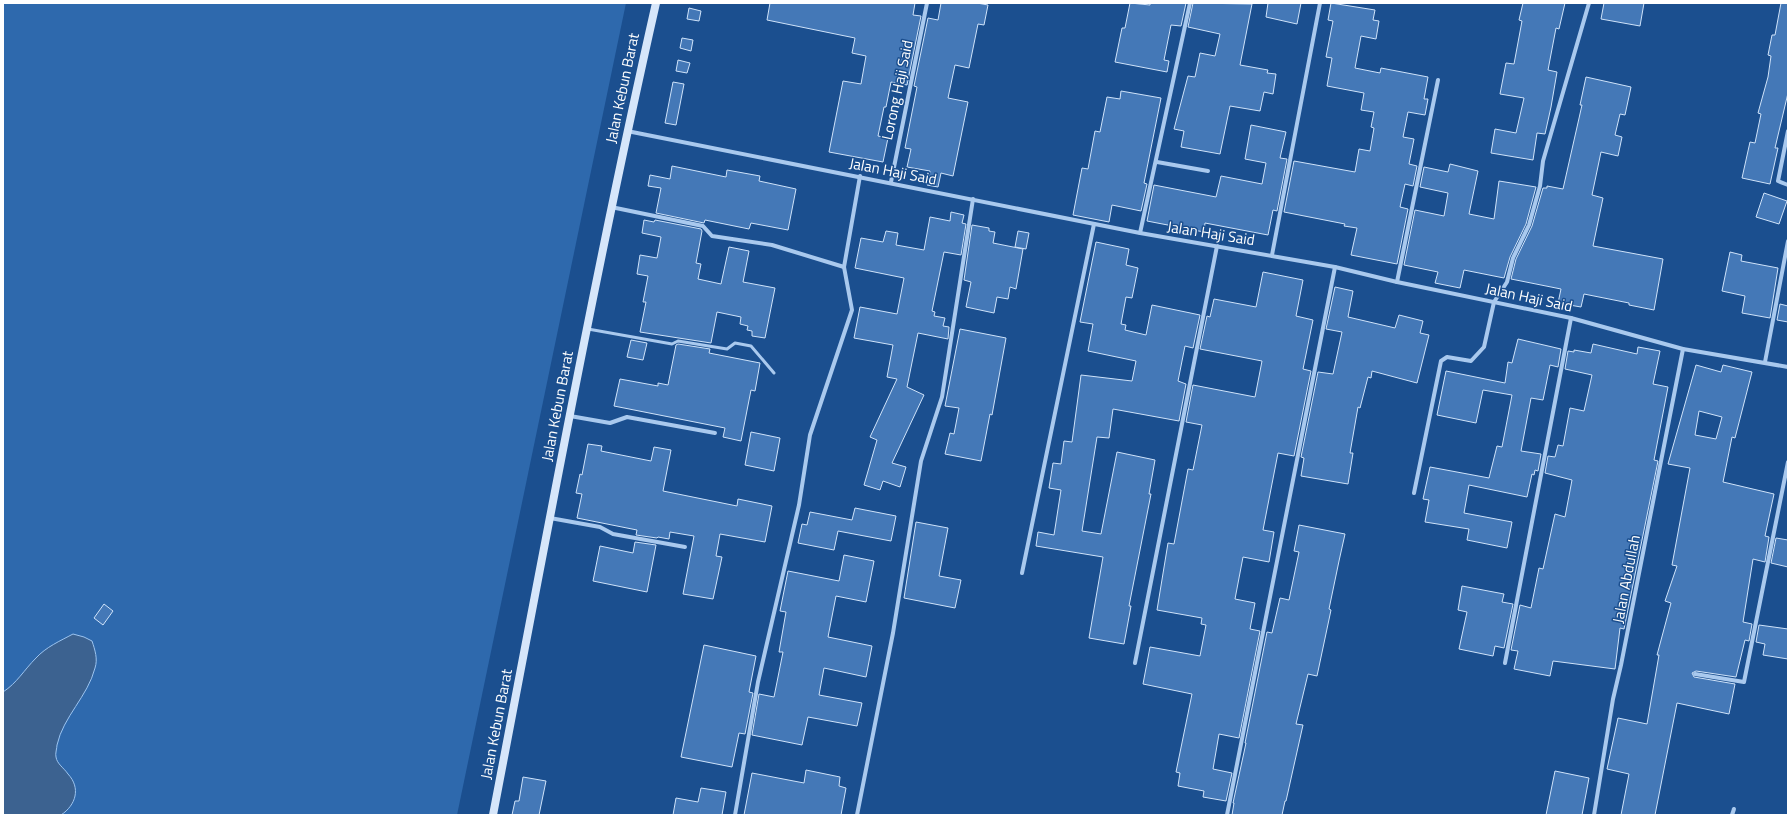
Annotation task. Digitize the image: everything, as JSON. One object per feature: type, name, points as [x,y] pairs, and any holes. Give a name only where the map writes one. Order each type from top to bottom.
[{"type":"main road","name":"Jalan Kebun Barat","points":[[493,815],[586,329],[627,131],[656,3]]},
{"type":"street","name":"Lorong Haji Said","points":[[891,182],[927,3]]},
{"type":"street","points":[[1140,233],[1190,3]]},
{"type":"street","points":[[1272,255],[1320,3]]},
{"type":"street","points":[[1414,493],[1441,361],[1447,357],[1471,361],[1476,358],[1484,347],[1494,302],[1506,282],[1513,258],[1529,225],[1540,186],[1543,161],[1589,3]]},
{"type":"street","points":[[1397,282],[1438,80]]},
{"type":"street","name":"Jalan Haji Said","points":[[627,131],[891,182],[1140,233],[1335,267],[1397,282],[1571,318],[1682,349],[1788,367]]},
{"type":"street","points":[[1788,131],[1778,181],[1788,185]]},
{"type":"street","points":[[1156,162],[1208,171]]},
{"type":"street","points":[[735,815],[758,682],[799,505],[810,435],[852,310],[844,267],[860,176]]},
{"type":"street","points":[[858,815],[893,633],[921,461],[942,396],[973,199]]},
{"type":"street","points":[[611,207],[703,226],[712,236],[772,245],[844,267]]},
{"type":"street","points":[[1022,573],[1094,224]]},
{"type":"street","points":[[1765,362],[1788,242]]},
{"type":"street","points":[[1135,663],[1216,246]]},
{"type":"street","points":[[1227,815],[1335,267]]},
{"type":"street","points":[[1504,663],[1571,318]]},
{"type":"street","name":"Jalan Abdullah","points":[[1594,815],[1613,699],[1682,349]]},
{"type":"street","points":[[570,416],[610,423],[627,417],[715,433]]},
{"type":"street","points":[[1695,674],[1744,682],[1788,462]]},
{"type":"street","points":[[550,518],[600,527],[613,534],[685,547]]},
{"type":"street","points":[[1732,815],[1734,809]]},
{"type":"lane","points":[[586,329],[672,344],[678,341],[727,349],[735,343],[751,346],[774,373]]},
{"type":"shaded area","points":[[3,3],[626,3],[457,815],[3,815]]},
{"type":"shaded area","points":[[73,634],[92,641],[96,658],[92,678],[64,725],[57,745],[57,759],[59,764],[72,779],[75,796],[70,806],[61,815],[3,815],[3,692],[40,654],[53,644]]},
{"type":"building","points":[[770,3],[915,3],[913,15],[921,16],[907,85],[891,82],[878,136],[888,138],[883,162],[829,152],[843,81],[861,84],[866,56],[852,53],[855,38],[767,20]]},
{"type":"building","points":[[941,3],[977,3],[988,5],[984,25],[978,24],[969,68],[955,65],[948,98],[968,102],[953,176],[941,173],[938,187],[927,185],[930,171],[907,167],[911,149],[905,148],[917,87],[914,86],[928,18],[938,20]]},
{"type":"building","points":[[1130,3],[1150,5],[1150,3],[1186,3],[1181,26],[1171,25],[1164,60],[1169,61],[1167,72],[1115,62],[1122,28],[1125,28]]},
{"type":"building","points":[[1193,3],[1252,4],[1240,65],[1268,70],[1267,73],[1276,74],[1273,94],[1264,92],[1260,111],[1230,106],[1220,154],[1181,147],[1184,131],[1174,129],[1188,76],[1195,77],[1200,53],[1215,56],[1220,34],[1188,27]]},
{"type":"building","points":[[1268,3],[1301,3],[1297,24],[1266,17]]},
{"type":"building","points":[[1331,3],[1375,10],[1373,20],[1379,21],[1376,39],[1361,36],[1355,68],[1380,73],[1381,68],[1428,77],[1424,99],[1428,99],[1425,115],[1408,112],[1403,137],[1414,139],[1409,164],[1417,166],[1413,186],[1405,184],[1400,207],[1408,209],[1397,264],[1351,255],[1357,228],[1344,226],[1345,224],[1284,212],[1294,161],[1355,172],[1359,149],[1370,151],[1374,128],[1371,127],[1374,112],[1361,110],[1364,93],[1327,86],[1332,58],[1326,57],[1333,21],[1328,20]]},
{"type":"building","points":[[1523,3],[1565,3],[1559,29],[1556,28],[1548,70],[1557,72],[1551,107],[1545,134],[1537,133],[1533,160],[1491,153],[1495,129],[1516,133],[1524,98],[1500,94],[1506,63],[1514,64],[1522,21],[1519,20]]},
{"type":"building","points":[[1604,3],[1644,3],[1640,26],[1601,19]]},
{"type":"building","points":[[1781,3],[1788,3],[1788,93],[1775,148],[1778,148],[1770,184],[1742,178],[1750,142],[1755,143],[1761,114],[1758,113],[1768,77],[1771,56],[1768,55],[1772,35],[1775,35]]},
{"type":"building","points":[[689,8],[701,11],[699,21],[687,19]]},
{"type":"building","points":[[682,38],[693,40],[691,51],[680,48]]},
{"type":"building","points":[[678,60],[690,63],[687,73],[676,71]]},
{"type":"building","points":[[1586,77],[1631,87],[1625,115],[1620,114],[1615,135],[1622,137],[1618,156],[1601,152],[1592,195],[1603,198],[1593,246],[1663,259],[1654,310],[1629,305],[1629,303],[1584,294],[1581,307],[1558,303],[1561,289],[1511,279],[1516,259],[1532,226],[1543,188],[1547,188],[1547,186],[1563,189],[1582,105],[1580,105]]},
{"type":"building","points":[[673,82],[684,84],[676,125],[665,123]]},
{"type":"building","points":[[1121,91],[1161,98],[1144,183],[1147,184],[1141,211],[1112,205],[1109,222],[1073,215],[1082,168],[1088,169],[1095,131],[1100,132],[1107,97],[1120,99]]},
{"type":"building","points":[[1251,125],[1286,132],[1280,158],[1287,159],[1277,211],[1273,210],[1268,235],[1205,223],[1204,232],[1147,221],[1154,185],[1216,197],[1221,176],[1262,184],[1266,163],[1245,159]]},
{"type":"building","points":[[1450,164],[1478,171],[1469,214],[1494,219],[1499,181],[1536,187],[1526,224],[1510,257],[1504,278],[1464,270],[1460,288],[1435,283],[1438,272],[1404,265],[1415,210],[1444,216],[1448,193],[1420,187],[1424,167],[1448,172]]},
{"type":"building","points":[[672,166],[726,177],[727,170],[760,176],[759,181],[796,189],[788,230],[751,223],[749,229],[705,220],[704,223],[656,213],[661,188],[648,186],[650,175],[670,179]]},
{"type":"building","points":[[1764,193],[1787,201],[1779,224],[1756,217]]},
{"type":"building","points":[[951,212],[964,215],[962,223],[966,224],[961,255],[944,252],[932,311],[935,312],[934,316],[945,318],[943,326],[949,327],[948,339],[918,333],[907,387],[924,395],[892,463],[906,467],[900,487],[883,481],[880,490],[864,485],[877,440],[870,437],[897,379],[887,377],[893,345],[854,338],[860,307],[897,314],[904,278],[855,268],[861,238],[883,242],[886,231],[898,233],[896,245],[924,250],[930,217],[950,221]]},
{"type":"building","points":[[644,220],[654,222],[655,220],[701,229],[702,231],[696,263],[701,264],[698,279],[721,284],[729,247],[749,251],[743,282],[775,288],[765,338],[752,336],[752,331],[747,330],[748,326],[740,324],[741,317],[717,312],[711,343],[640,332],[646,302],[643,302],[648,276],[637,274],[640,255],[657,258],[661,237],[642,233]]},
{"type":"building","points":[[972,225],[989,228],[989,231],[995,232],[993,243],[1023,249],[1016,289],[1010,287],[1008,299],[997,297],[994,313],[966,307],[971,282],[964,280]]},
{"type":"building","points":[[1018,231],[1029,233],[1026,249],[1015,247]]},
{"type":"building","points":[[1096,242],[1129,249],[1126,265],[1138,268],[1132,298],[1126,297],[1121,324],[1126,325],[1125,330],[1146,335],[1152,305],[1200,315],[1193,348],[1185,346],[1178,381],[1186,384],[1179,421],[1113,409],[1109,438],[1097,437],[1082,531],[1101,534],[1117,452],[1155,460],[1149,494],[1151,494],[1129,606],[1131,606],[1124,644],[1089,638],[1103,557],[1036,546],[1038,532],[1054,535],[1061,490],[1049,488],[1053,463],[1061,464],[1064,441],[1072,442],[1081,375],[1132,381],[1136,361],[1088,351],[1093,324],[1080,322]]},
{"type":"building","points":[[1730,252],[1742,255],[1741,261],[1778,268],[1770,318],[1742,313],[1745,296],[1722,291]]},
{"type":"building","points":[[1263,272],[1303,280],[1296,316],[1313,320],[1303,369],[1311,371],[1294,456],[1278,453],[1263,530],[1274,532],[1269,562],[1243,557],[1235,599],[1255,603],[1250,629],[1260,631],[1239,738],[1219,734],[1213,769],[1232,773],[1226,801],[1203,797],[1204,791],[1178,786],[1180,773],[1176,772],[1192,694],[1143,684],[1150,647],[1200,656],[1206,625],[1201,624],[1202,618],[1157,610],[1168,543],[1174,544],[1188,469],[1193,470],[1202,425],[1186,422],[1193,385],[1255,397],[1262,361],[1200,349],[1207,316],[1210,317],[1214,299],[1256,307]]},
{"type":"building","points":[[1335,287],[1353,291],[1348,317],[1395,328],[1399,315],[1423,321],[1420,333],[1429,335],[1417,383],[1372,371],[1371,378],[1368,377],[1360,408],[1358,407],[1350,453],[1353,453],[1348,484],[1301,476],[1304,458],[1301,457],[1318,372],[1333,374],[1342,332],[1326,329]]},
{"type":"building","points":[[1780,304],[1788,306],[1788,322],[1777,320]]},
{"type":"building","points":[[960,329],[1006,338],[992,415],[990,414],[981,461],[945,454],[950,433],[954,434],[959,408],[945,406]]},
{"type":"building","points":[[1518,339],[1561,349],[1558,367],[1550,365],[1543,400],[1531,398],[1521,451],[1541,454],[1538,471],[1535,470],[1534,475],[1532,474],[1527,497],[1469,485],[1464,513],[1512,522],[1507,548],[1467,540],[1469,529],[1425,522],[1429,500],[1423,499],[1430,467],[1489,478],[1497,446],[1502,447],[1512,395],[1483,390],[1476,423],[1437,415],[1446,371],[1505,383],[1508,362],[1512,363]]},
{"type":"building","points":[[631,340],[647,343],[643,360],[627,357]]},
{"type":"building","points":[[678,344],[710,349],[709,353],[760,363],[755,391],[751,390],[741,441],[723,437],[725,428],[614,406],[620,379],[658,386],[658,383],[668,385],[676,345]]},
{"type":"building","points":[[1593,344],[1637,354],[1638,347],[1660,351],[1653,384],[1668,387],[1654,460],[1658,461],[1624,629],[1620,628],[1615,669],[1553,661],[1550,676],[1514,669],[1518,651],[1511,650],[1520,605],[1531,608],[1539,568],[1543,569],[1555,514],[1565,517],[1572,480],[1545,473],[1548,456],[1555,457],[1558,445],[1563,446],[1570,408],[1584,411],[1592,375],[1565,369],[1568,351],[1574,352],[1574,350],[1591,353]]},
{"type":"building","points":[[1696,365],[1721,372],[1723,365],[1752,372],[1735,438],[1732,437],[1723,482],[1774,494],[1765,536],[1769,537],[1765,562],[1753,559],[1743,622],[1752,624],[1749,641],[1745,640],[1736,677],[1696,671],[1692,673],[1694,677],[1735,684],[1729,714],[1677,703],[1655,815],[1621,815],[1629,774],[1607,769],[1618,718],[1647,724],[1659,655],[1657,655],[1671,603],[1665,601],[1677,566],[1672,565],[1690,468],[1668,464]],"holes":[[[1699,411],[1722,417],[1716,439],[1695,435]]]},
{"type":"building","points":[[751,432],[780,438],[774,471],[745,465]]},
{"type":"building","points":[[588,444],[602,446],[601,451],[651,461],[654,447],[671,450],[663,491],[737,506],[738,499],[772,506],[765,542],[720,534],[716,556],[722,557],[713,599],[683,594],[694,536],[670,532],[669,539],[636,535],[637,530],[577,518],[582,494],[576,493],[580,474],[582,475]]},
{"type":"building","points":[[855,508],[896,516],[891,541],[838,531],[834,550],[798,543],[802,524],[807,525],[810,512],[852,520]]},
{"type":"building","points":[[916,522],[948,528],[939,576],[961,580],[955,608],[904,598]]},
{"type":"building","points":[[1299,525],[1345,534],[1317,676],[1308,674],[1296,724],[1303,725],[1282,815],[1232,815],[1233,803],[1267,632],[1272,633],[1280,598],[1289,600],[1299,552],[1294,551]]},
{"type":"building","points":[[1776,538],[1788,540],[1788,567],[1771,563]]},
{"type":"building","points":[[635,542],[656,545],[647,592],[593,581],[600,546],[633,553]]},
{"type":"building","points":[[844,555],[874,561],[866,602],[836,596],[828,637],[872,646],[866,677],[824,668],[819,695],[862,703],[857,726],[808,717],[802,745],[752,735],[759,694],[774,697],[783,652],[779,652],[786,612],[780,611],[788,571],[839,581]]},
{"type":"building","points":[[1462,586],[1504,594],[1502,602],[1513,604],[1504,648],[1495,646],[1493,656],[1459,649],[1467,612],[1458,610]]},
{"type":"building","points":[[104,604],[113,611],[103,625],[94,618]]},
{"type":"building","points":[[1759,625],[1788,629],[1788,659],[1763,655],[1765,644],[1756,642]]},
{"type":"building","points":[[704,645],[756,656],[749,692],[753,693],[745,734],[739,733],[732,767],[681,757]]},
{"type":"building","points":[[806,770],[840,777],[839,786],[846,788],[841,815],[744,815],[752,773],[804,783]]},
{"type":"building","points":[[1555,771],[1589,778],[1582,815],[1546,815]]},
{"type":"building","points":[[523,777],[546,781],[539,815],[512,815],[515,801],[519,801]]},
{"type":"building","points":[[701,788],[726,792],[722,815],[673,815],[676,798],[698,802]]}]
